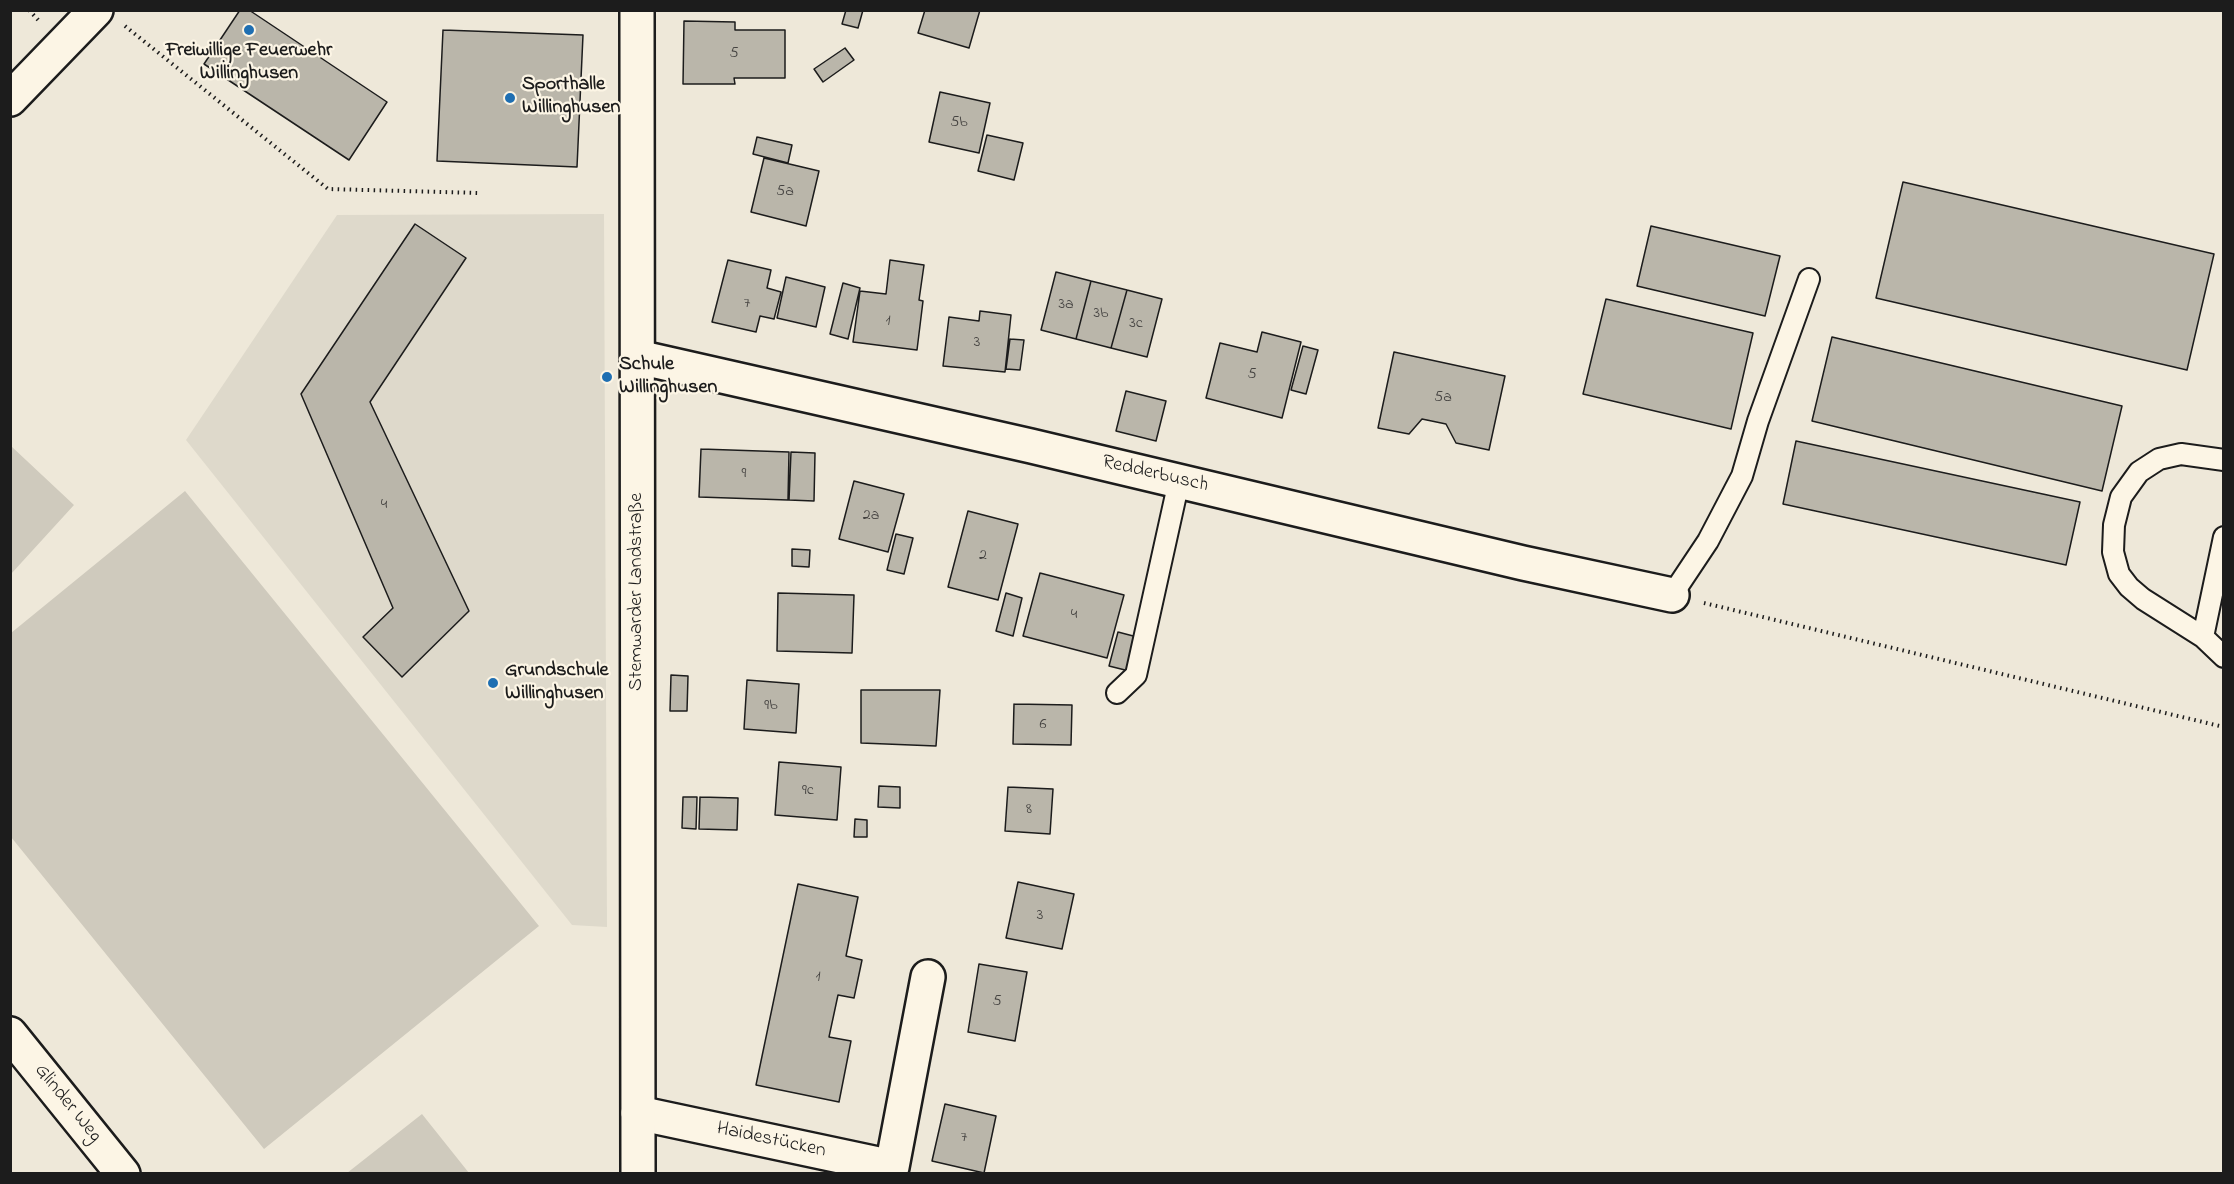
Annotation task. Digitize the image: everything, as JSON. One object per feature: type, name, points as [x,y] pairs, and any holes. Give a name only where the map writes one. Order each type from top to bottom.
[{"type":"street","name":"Stemwarder Landstraße","points":[[637,10],[638,1173]]},
{"type":"street","points":[[10,99],[110,18]]},
{"type":"street","name":"Redderbusch","points":[[638,357],[1179,481],[1523,563],[1672,595]]},
{"type":"street","name":"Haidestücken","points":[[638,1113],[892,1167],[928,977]]},
{"type":"street","name":"Glinder Weg","points":[[10,1034],[123,1173]]},
{"type":"lane","points":[[1672,595],[1708,541],[1742,476],[1758,421],[1809,279]]},
{"type":"lane","points":[[2223,460],[2181,454],[2158,459],[2139,472],[2121,497],[2114,525],[2113,552],[2119,574],[2129,587],[2143,599],[2203,637],[2223,657]]},
{"type":"lane","points":[[1117,693],[1136,675],[1179,481]]},
{"type":"lane","points":[[2203,637],[2223,537]]},
{"type":"path","points":[[110,18],[328,189],[480,193]]},
{"type":"path","points":[[1672,595],[2223,727]]},
{"type":"shaded area","name":"Grundschule Willinghusen","points":[[604,214],[607,927],[572,925],[186,440],[337,215]]},
{"type":"shaded area","points":[[11,446],[74,505],[10,574]]},
{"type":"shaded area","points":[[185,491],[539,926],[264,1149],[11,837],[11,633]]},
{"type":"shaded area","points":[[422,1114],[469,1173],[347,1173]]},
{"type":"building","points":[[240,10],[249,10],[387,102],[349,160],[204,64]]},
{"type":"building","points":[[846,10],[863,10],[858,28],[842,24]]},
{"type":"building","points":[[925,10],[980,10],[969,48],[918,33]]},
{"type":"building","points":[[684,21],[735,22],[735,30],[785,30],[785,78],[734,78],[735,84],[683,84]]},
{"type":"building","name":"Sporthalle Willinghusen","points":[[443,30],[583,35],[577,167],[437,161]]},
{"type":"building","points":[[845,48],[854,60],[823,82],[814,69]]},
{"type":"building","points":[[940,92],[990,103],[979,153],[929,142]]},
{"type":"building","points":[[987,135],[1023,143],[1014,180],[978,171]]},
{"type":"building","points":[[757,137],[792,145],[788,163],[753,154]]},
{"type":"building","points":[[764,158],[819,171],[806,226],[751,212]]},
{"type":"building","points":[[1903,182],[2214,254],[2187,370],[1876,298]]},
{"type":"building","points":[[415,224],[466,258],[370,402],[469,611],[402,677],[363,637],[393,608],[301,394]]},
{"type":"building","points":[[1651,226],[1780,256],[1765,316],[1637,286]]},
{"type":"building","points":[[728,260],[771,270],[767,288],[781,292],[774,319],[760,316],[756,332],[712,322]]},
{"type":"building","points":[[890,260],[924,265],[919,300],[923,301],[917,350],[853,342],[860,291],[886,294]]},
{"type":"building","points":[[1056,272],[1091,281],[1076,339],[1041,330]]},
{"type":"building","points":[[786,277],[825,287],[816,327],[777,318]]},
{"type":"building","points":[[1091,281],[1127,290],[1111,348],[1076,339]]},
{"type":"building","points":[[843,283],[860,288],[848,339],[830,334]]},
{"type":"building","points":[[1127,290],[1162,299],[1147,357],[1111,348]]},
{"type":"building","points":[[1606,299],[1753,333],[1731,429],[1583,394]]},
{"type":"building","points":[[980,311],[1011,315],[1005,372],[943,366],[949,317],[979,321]]},
{"type":"building","points":[[1262,332],[1301,342],[1282,418],[1206,398],[1220,343],[1257,352]]},
{"type":"building","points":[[1832,337],[2122,406],[2102,491],[1812,421]]},
{"type":"building","points":[[1010,339],[1024,340],[1020,370],[1006,369]]},
{"type":"building","points":[[1303,346],[1318,350],[1306,394],[1291,390]]},
{"type":"building","points":[[1394,352],[1505,376],[1489,450],[1456,443],[1446,424],[1422,419],[1409,434],[1378,428]]},
{"type":"building","points":[[1126,391],[1166,401],[1156,441],[1116,431]]},
{"type":"building","points":[[1796,441],[2080,502],[2066,565],[1783,504]]},
{"type":"building","points":[[701,449],[789,452],[788,500],[699,497]]},
{"type":"building","points":[[791,452],[815,453],[814,501],[789,500]]},
{"type":"building","points":[[854,481],[904,494],[888,552],[839,539]]},
{"type":"building","points":[[968,511],[1018,524],[998,600],[948,587]]},
{"type":"building","points":[[896,534],[913,538],[904,574],[887,570]]},
{"type":"building","points":[[792,549],[810,550],[809,567],[792,566]]},
{"type":"building","points":[[1040,573],[1124,595],[1107,658],[1023,636]]},
{"type":"building","points":[[778,593],[854,595],[852,653],[777,651]]},
{"type":"building","points":[[1006,593],[1022,598],[1013,636],[996,631]]},
{"type":"building","points":[[1118,632],[1137,637],[1129,671],[1109,666]]},
{"type":"building","points":[[671,675],[688,676],[687,711],[670,711]]},
{"type":"building","points":[[747,680],[799,684],[796,733],[744,729]]},
{"type":"building","points":[[861,690],[940,690],[936,746],[861,743]]},
{"type":"building","points":[[1014,704],[1072,705],[1071,745],[1013,744]]},
{"type":"building","points":[[779,762],[841,767],[837,820],[775,815]]},
{"type":"building","points":[[879,786],[900,787],[900,808],[878,807]]},
{"type":"building","points":[[1008,787],[1053,789],[1050,834],[1005,831]]},
{"type":"building","points":[[683,797],[697,797],[696,829],[682,828]]},
{"type":"building","points":[[700,797],[738,798],[737,830],[699,829]]},
{"type":"building","points":[[855,819],[867,820],[867,837],[854,837]]},
{"type":"building","points":[[1018,882],[1074,894],[1062,949],[1006,938]]},
{"type":"building","points":[[798,884],[858,897],[846,956],[862,960],[854,998],[838,995],[829,1037],[851,1041],[839,1102],[756,1085]]},
{"type":"building","points":[[979,964],[1027,972],[1015,1041],[968,1032]]},
{"type":"building","points":[[945,1104],[996,1116],[984,1173],[932,1161]]},
{"type":"place","name":"Freiwillige Feuerwehr Willinghusen","points":[[249,30]]},
{"type":"place","name":"Sporthalle Willinghusen","points":[[510,98]]},
{"type":"place","name":"Schule Willinghusen","points":[[607,377]]},
{"type":"place","name":"Grundschule Willinghusen","points":[[493,683]]}]
